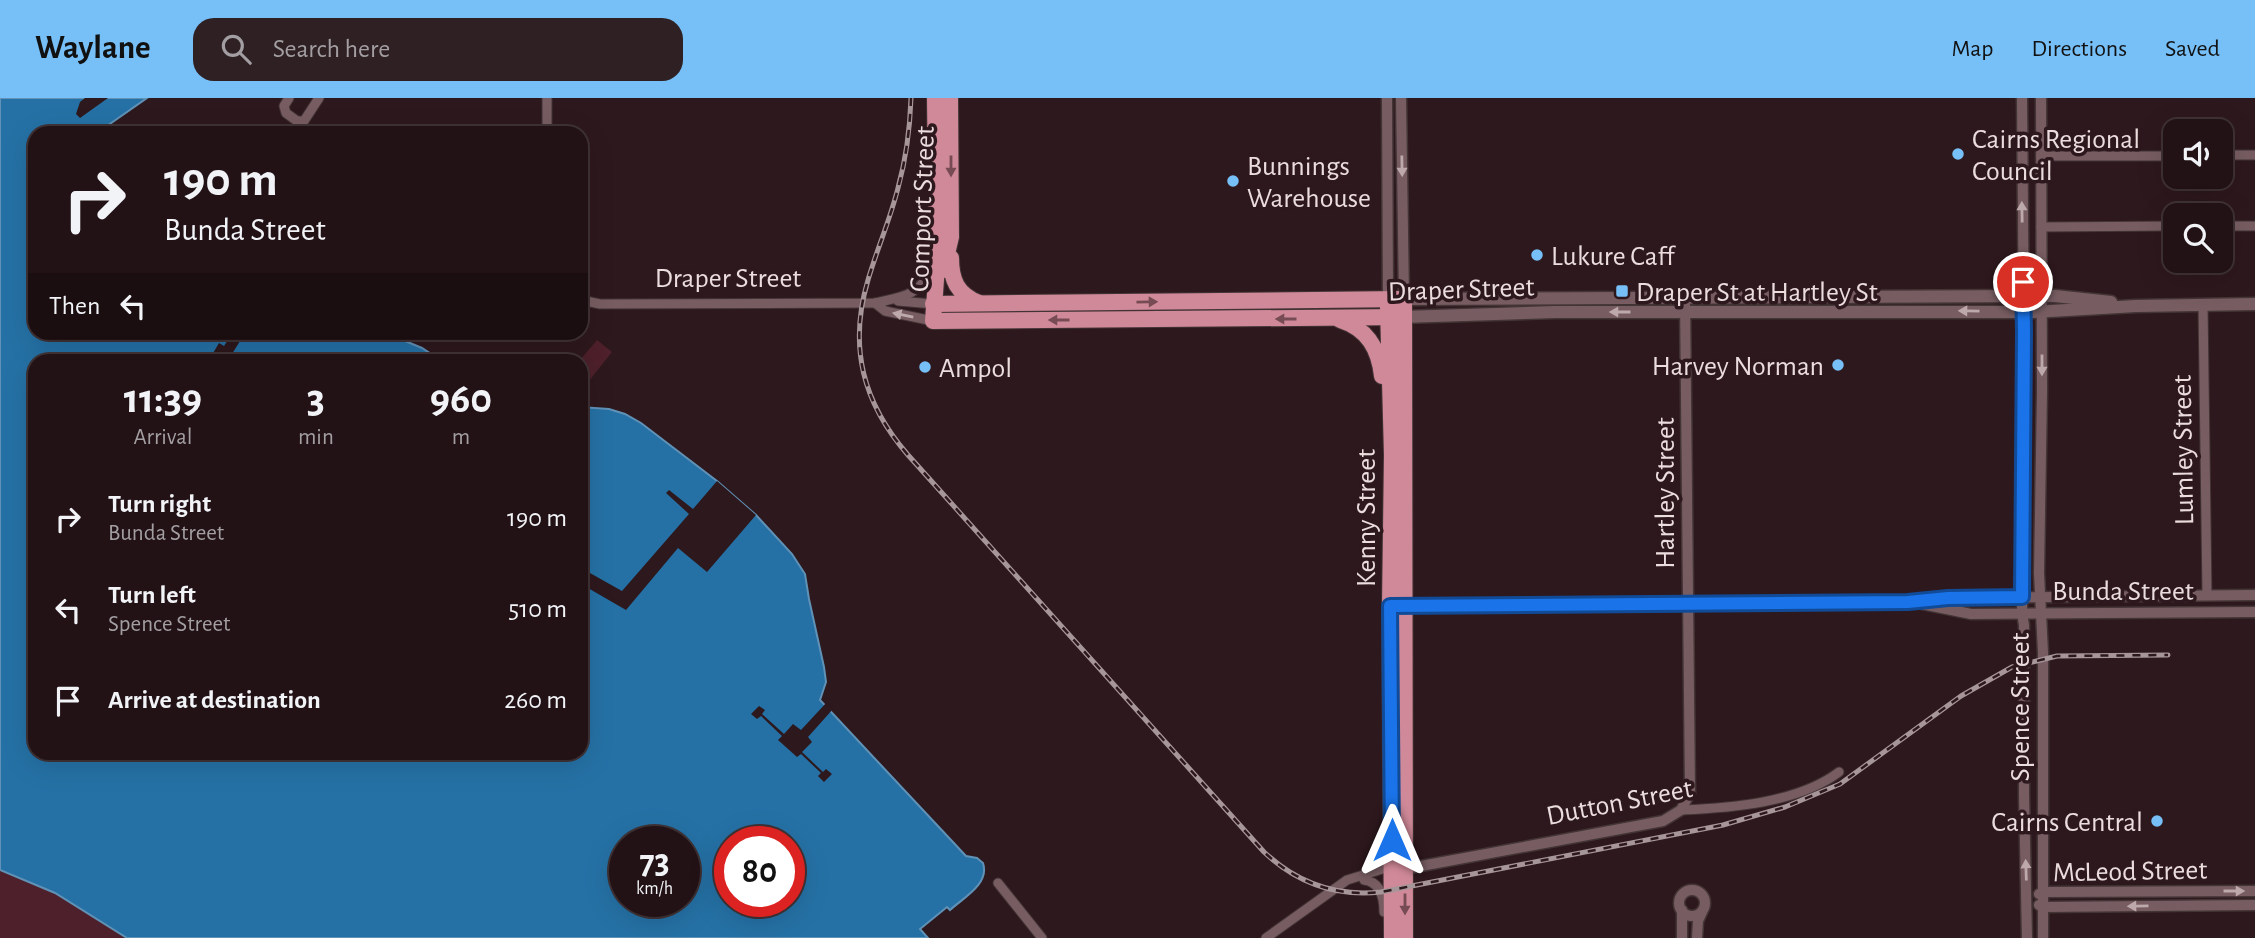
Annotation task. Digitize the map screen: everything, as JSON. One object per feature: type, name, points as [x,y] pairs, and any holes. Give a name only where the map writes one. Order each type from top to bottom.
[{"type":"highway","name":"Comport Street","points":[[936,98],[939,304]]},
{"type":"highway","name":"Comport Street","points":[[938,321],[951,237],[950,98]]},
{"type":"highway","points":[[951,237],[953,278],[964,294],[981,304]]},
{"type":"highway","name":"Draper Street","points":[[939,304],[1396,299]]},
{"type":"highway","name":"Kenny Street","points":[[1390,938],[1396,869],[1396,299]]},
{"type":"highway","name":"Draper Street","points":[[938,321],[1396,317]]},
{"type":"highway","name":"Kenny Street","points":[[1396,317],[1392,455],[1397,606]]},
{"type":"highway","points":[[1334,318],[1355,327],[1371,340],[1377,350],[1392,455]]},
{"type":"highway","name":"Kenny Street","points":[[1396,869],[1405,938]]},
{"type":"main road","name":"Draper Street","points":[[1396,299],[2055,296],[2136,306]]},
{"type":"main road","name":"Draper Street","points":[[1396,317],[1555,312],[2024,312],[2136,306],[2255,304]]},
{"type":"street","points":[[289,98],[284,106],[286,113],[297,121],[304,121],[318,98]]},
{"type":"street","points":[[547,98],[547,126]]},
{"type":"street","name":"Kenny Street","points":[[1387,98],[1396,299]]},
{"type":"street","name":"Kenny Street","points":[[1396,299],[1401,98]]},
{"type":"street","name":"Spence Street","points":[[2022,98],[2022,612],[2027,938]]},
{"type":"street","name":"Spence Street","points":[[2041,98],[2040,612],[2043,625],[2043,938]]},
{"type":"street","points":[[2233,155],[2255,155]]},
{"type":"street","points":[[2041,156],[2163,156]]},
{"type":"street","points":[[2041,227],[2163,226]]},
{"type":"street","points":[[2233,226],[2255,226]]},
{"type":"street","name":"Draper Street","points":[[588,301],[600,304],[875,303],[904,298],[925,282],[937,266]]},
{"type":"street","name":"Hartley Street","points":[[1681,810],[1690,793],[1685,298]]},
{"type":"street","name":"Draper Street","points":[[889,300],[939,304]]},
{"type":"street","name":"Draper Street","points":[[875,303],[885,311],[938,321]]},
{"type":"street","name":"Lumley Street","points":[[2203,305],[2207,595]]},
{"type":"street","name":"Bunda Street","points":[[1397,606],[1908,602],[1948,598],[2040,596],[2255,595]]},
{"type":"street","name":"Bunda Street","points":[[1908,602],[1971,614],[2255,612]]},
{"type":"street","name":"Dutton Street","points":[[1266,938],[1353,877],[1663,821],[1681,810],[1715,809],[1778,798],[1814,787],[1839,772]]},
{"type":"street","name":"Dutton Street","points":[[1335,888],[1396,869]]},
{"type":"street","points":[[1364,880],[1374,883],[1382,894],[1390,938]]},
{"type":"street","points":[[998,883],[1042,938]]},
{"type":"street","points":[[1682,938],[1681,897],[1691,890],[1703,895],[1706,904],[1698,920],[1697,938]]},
{"type":"street","name":"McLeod Street","points":[[2027,900],[2043,891],[2255,891]]},
{"type":"street","name":"McLeod Street","points":[[2027,900],[2043,907],[2255,905]]},
{"type":"street","points":[[1682,911],[1691,916],[1702,912]]},
{"type":"shaded area","points":[[597,340],[612,352],[589,381],[588,354],[585,354]]},
{"type":"shaded area","points":[[0,870],[55,893],[127,938],[0,938]]},
{"type":"water","points":[[0,98],[147,98],[107,126],[28,126],[28,340],[403,340],[431,354],[28,354],[28,760],[588,760],[588,408],[609,409],[641,423],[717,481],[756,515],[792,554],[805,574],[824,667],[826,682],[820,700],[966,856],[977,858],[983,863],[984,871],[979,884],[968,895],[950,910],[947,907],[920,929],[928,938],[127,938],[55,893],[0,870]]},
{"type":"pier","points":[[85,98],[108,98],[80,118],[76,114],[80,102]]},
{"type":"pier","points":[[228,340],[241,340],[232,354],[213,354],[219,343],[224,346]]},
{"type":"pier","points":[[717,481],[756,515],[707,572],[678,548],[626,610],[588,588],[588,572],[622,591],[689,514],[666,493],[669,490],[693,509]]},
{"type":"pier","points":[[827,702],[833,709],[808,737],[812,742],[802,752],[823,772],[826,769],[832,774],[824,782],[818,776],[821,773],[801,754],[797,757],[778,740],[782,736],[761,716],[757,719],[751,714],[759,706],[765,710],[762,714],[784,734],[793,724],[801,730]]},
{"type":"railway","points":[[911,98],[901,177],[868,280],[859,328],[864,373],[880,415],[908,455],[1264,852],[1304,880],[1333,890],[1381,892],[1723,825],[1785,807],[1840,784],[1961,696],[2012,667],[2057,656],[2168,655]]},
{"type":"place","name":"Cairns Regional Council","points":[[1958,154]]},
{"type":"place","name":"Bunnings Warehouse","points":[[1233,181]]},
{"type":"place","name":"Lukure Caff","points":[[1537,255]]},
{"type":"place","name":"Draper St at Hartley St","points":[[1622,291]]},
{"type":"place","name":"Harvey Norman","points":[[1838,365]]},
{"type":"place","name":"Ampol","points":[[925,367]]},
{"type":"place","name":"Cairns Central","points":[[2157,821]]},
{"type":"route","points":[[1392,840],[1390,606],[1908,602],[1932,598],[2022,597],[2023,282]]}]
